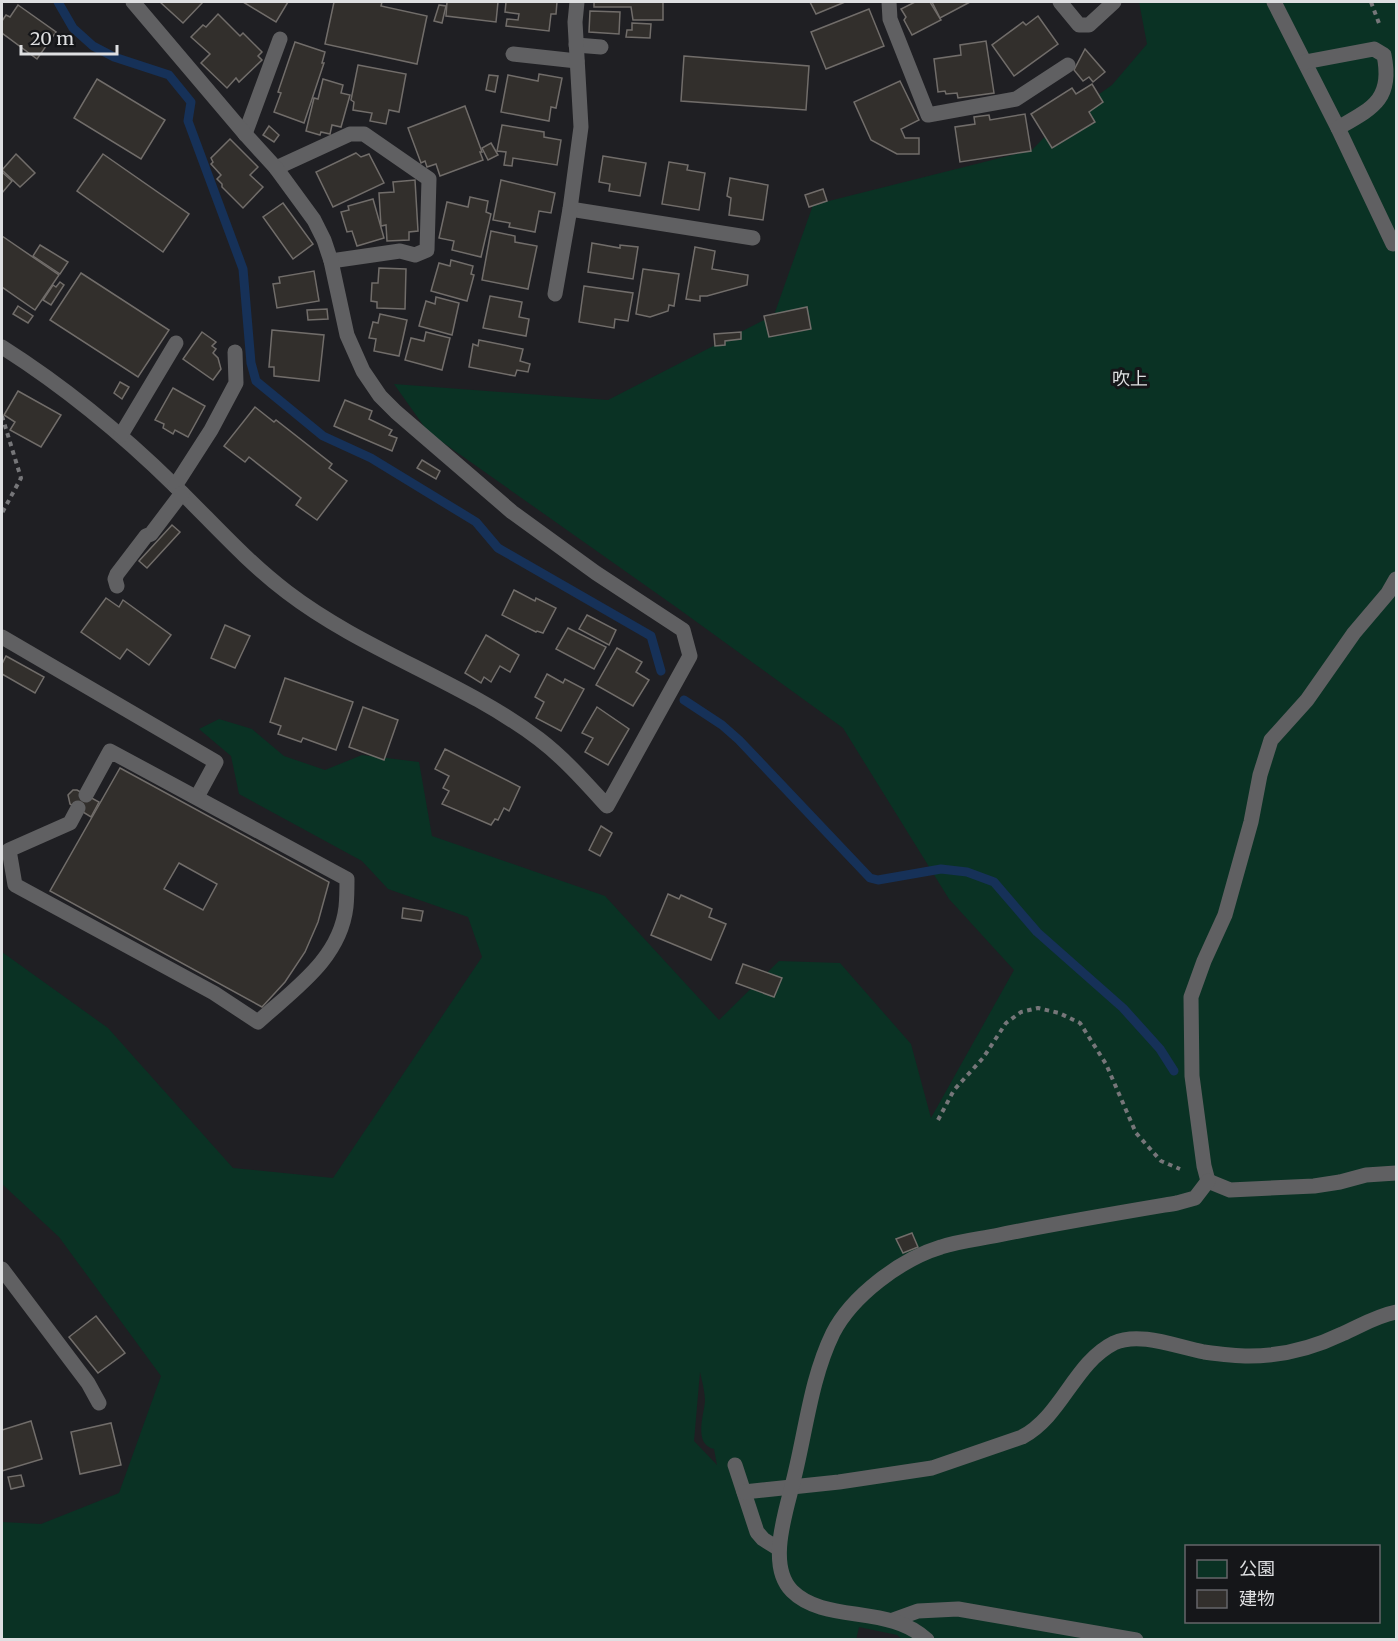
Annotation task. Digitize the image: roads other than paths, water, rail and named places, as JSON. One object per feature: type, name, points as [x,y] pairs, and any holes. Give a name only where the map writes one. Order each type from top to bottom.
[{"type":"lane","points":[[2,347],[36,368],[121,435],[179,489],[228,541],[287,592],[329,621],[506,717],[540,740],[607,806],[690,656],[683,630],[596,573],[512,512],[380,396],[363,371],[347,335],[331,261],[314,220],[276,168],[133,2]]},
{"type":"lane","points":[[555,294],[570,209],[581,126],[574,22],[577,2]]},
{"type":"lane","points":[[889,2],[890,19],[928,115],[1016,99],[1068,65]]},
{"type":"lane","points":[[1060,2],[1079,25],[1089,25],[1114,2]]},
{"type":"lane","points":[[1274,2],[1338,128],[1393,244]]},
{"type":"lane","points":[[245,134],[280,39]]},
{"type":"lane","points":[[576,45],[602,47]]},
{"type":"lane","points":[[1305,62],[1374,49],[1384,55],[1387,70],[1383,93],[1376,103],[1338,128]]},
{"type":"lane","points":[[513,54],[577,61]]},
{"type":"lane","points":[[276,168],[350,134],[364,134],[429,179],[427,250],[415,255],[400,251],[331,261]]},
{"type":"lane","points":[[570,209],[753,238]]},
{"type":"lane","points":[[121,435],[176,343]]},
{"type":"lane","points":[[117,586],[115,579],[117,574],[146,536],[151,534],[179,489],[236,383],[235,352]]},
{"type":"lane","points":[[1208,1181],[1192,1076],[1191,997],[1225,915],[1251,822],[1260,775],[1271,740],[1307,700],[1354,633],[1396,581]]},
{"type":"lane","points":[[2,638],[216,762],[197,798]]},
{"type":"lane","points":[[110,750],[197,798],[347,879],[346,909],[334,944],[320,966],[258,1022],[214,993],[15,885],[5,850],[70,824],[110,750]]},
{"type":"lane","points":[[1208,1181],[1230,1190],[1314,1186],[1366,1175],[1396,1173]]},
{"type":"lane","points":[[927,1640],[907,1626],[893,1620],[834,1610],[809,1603],[792,1592],[783,1578],[779,1549],[780,1536],[818,1374],[832,1335],[847,1311],[869,1290],[903,1263],[940,1247],[1195,1198],[1208,1181]]},
{"type":"lane","points":[[2,1269],[81,1373],[99,1403]]},
{"type":"lane","points":[[744,1492],[839,1482],[932,1468],[1022,1437],[1032,1432],[1046,1419],[1096,1357],[1117,1342],[1140,1339],[1228,1355],[1268,1355],[1305,1349],[1369,1320],[1396,1312]]},
{"type":"lane","points":[[735,1465],[757,1532],[763,1539],[779,1549]]},
{"type":"lane","points":[[893,1620],[918,1611],[958,1609],[1137,1640]]},
{"type":"waterway","points":[[58,2],[73,28],[93,46],[114,57],[169,75],[191,102],[188,121],[243,269],[251,363],[256,381],[323,436],[371,458],[476,522],[498,548],[651,636],[661,671]]},
{"type":"waterway","points":[[684,700],[722,725],[739,740],[870,878],[878,880],[941,869],[967,872],[994,882],[1037,932],[1123,1008],[1160,1049],[1174,1071]]},
{"type":"district","name":"吹上","points":[[1130,378]]}]
